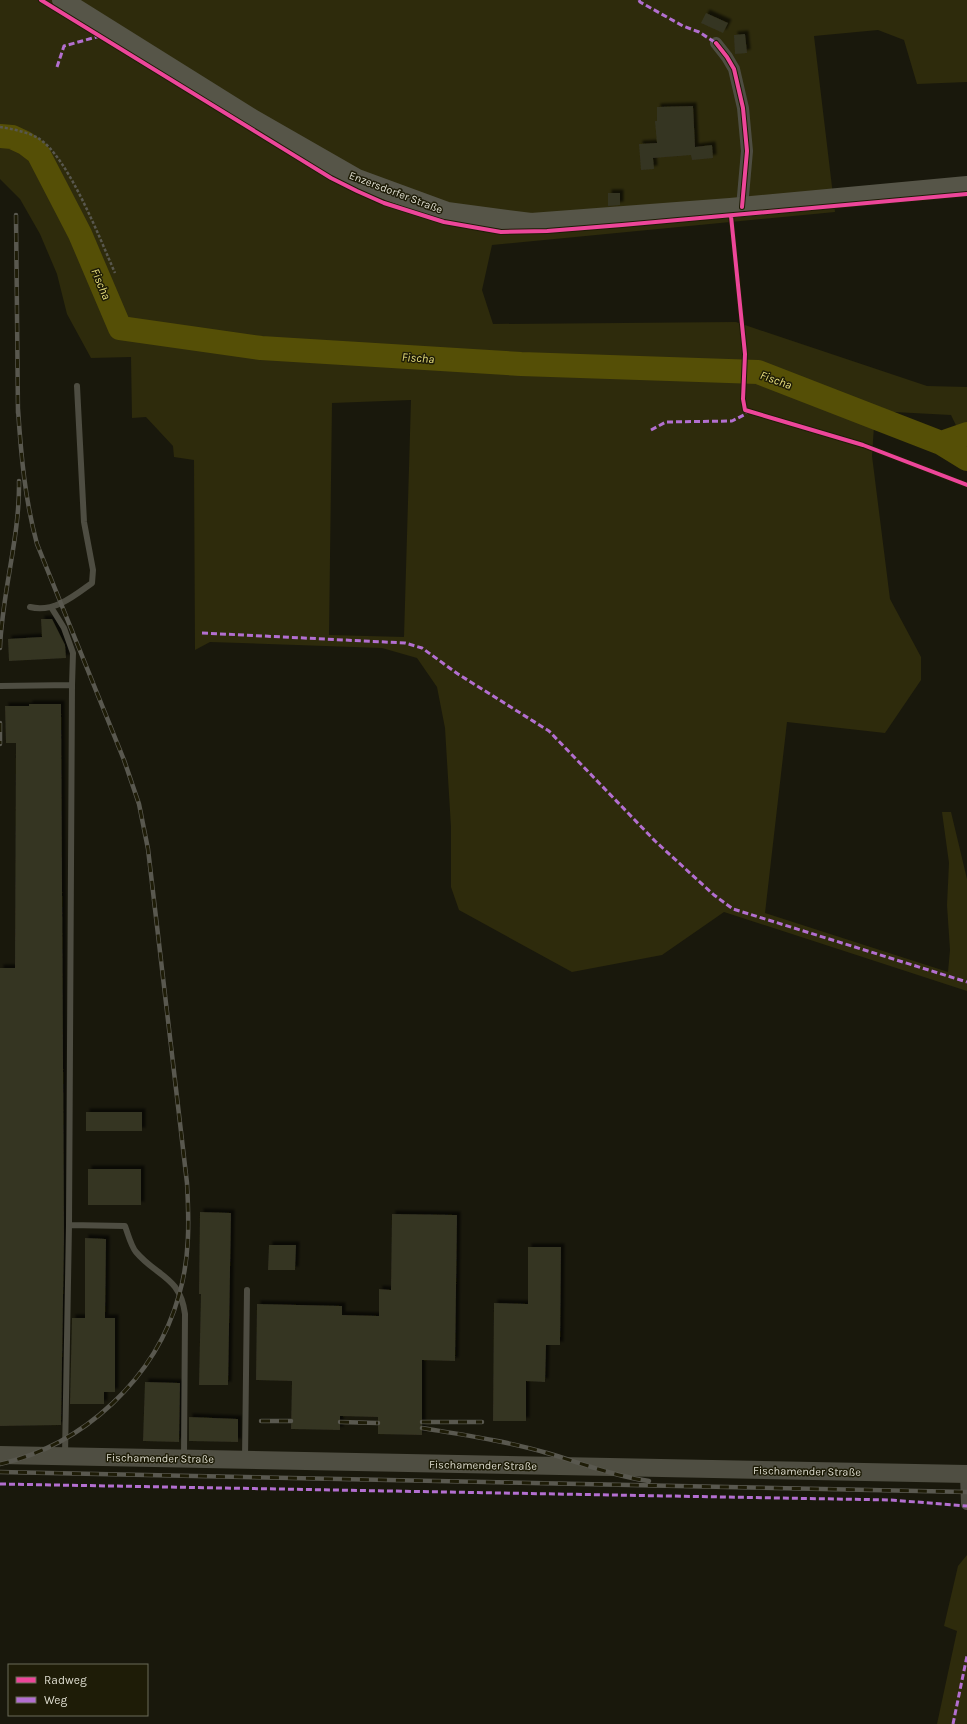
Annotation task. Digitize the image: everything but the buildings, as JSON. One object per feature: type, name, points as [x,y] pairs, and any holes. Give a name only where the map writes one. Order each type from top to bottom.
[{"type":"main road","name":"Enzersdorfer Straße","points":[[62,0],[254,120],[357,179],[447,212],[531,223],[736,208]]},
{"type":"main road","points":[[736,208],[967,186]]},
{"type":"main road","name":"Fischamender Straße","points":[[0,1455],[967,1474]]},
{"type":"street","points":[[716,43],[727,56],[734,69],[743,108],[747,151],[736,208]]},
{"type":"street","points":[[967,1474],[967,1504]]},
{"type":"lane","points":[[30,607],[41,610],[51,607],[68,600],[92,583],[93,570],[83,515],[77,386]]},
{"type":"lane","points":[[51,607],[64,628],[73,653],[70,1225],[65,1456]]},
{"type":"lane","points":[[0,686],[72,685]]},
{"type":"lane","points":[[70,1225],[125,1226],[135,1251],[156,1271],[172,1282],[179,1295],[185,1314],[184,1459]]},
{"type":"lane","points":[[245,1460],[247,1290]]},
{"type":"path","points":[[0,127],[38,138],[56,153],[83,203],[115,273]]},
{"type":"shaded area","points":[[0,0],[967,0],[967,82],[917,84],[904,40],[878,30],[814,36],[835,212],[492,245],[482,290],[493,324],[736,322],[927,386],[967,387],[967,448],[951,415],[875,411],[872,456],[890,599],[921,657],[921,680],[885,733],[787,722],[765,913],[948,972],[950,950],[947,905],[949,863],[942,812],[951,812],[967,879],[967,991],[724,912],[662,955],[572,972],[459,910],[451,887],[451,827],[445,728],[437,687],[417,658],[382,648],[210,642],[195,650],[194,460],[174,457],[173,446],[146,417],[132,418],[131,357],[91,358],[67,314],[57,274],[40,234],[20,199],[0,179]],"holes":[[[411,400],[404,637],[329,635],[332,403]]]},
{"type":"shaded area","points":[[967,1555],[967,1724],[937,1724],[957,1631],[944,1626],[958,1566]]},
{"type":"waterway","name":"Fischa","points":[[0,136],[12,137],[25,143],[38,153],[80,234],[120,328],[261,348],[521,364],[758,372],[941,443],[967,459]]},
{"type":"waterway","name":"Fischa","points":[[941,443],[967,434]]},
{"type":"railway","points":[[16,215],[18,413]]},
{"type":"railway","points":[[0,1464],[31,1455],[60,1441],[87,1424],[112,1404],[134,1380],[153,1354],[168,1325],[183,1281],[188,1239],[187,1183],[148,849],[139,804],[124,760],[37,544],[29,511],[24,477],[18,409]]},
{"type":"railway","points":[[0,648],[1,627],[17,523],[19,481]]},
{"type":"railway","points":[[0,723],[0,744]]},
{"type":"railway","points":[[261,1421],[291,1421]]},
{"type":"railway","points":[[340,1422],[378,1423]]},
{"type":"railway","points":[[422,1422],[482,1422]]},
{"type":"railway","points":[[422,1428],[516,1445],[610,1473],[649,1481]]},
{"type":"railway","points":[[0,1472],[967,1492]]},
{"type":"marked path","points":[[639,0],[640,2],[683,26],[699,32],[716,43]]},
{"type":"marked path","points":[[57,67],[64,46],[100,36]]},
{"type":"marked path","points":[[651,430],[666,422],[732,421],[746,414],[748,410]]},
{"type":"marked path","points":[[202,633],[405,643],[422,648],[458,674],[549,731],[655,841],[714,895],[733,909],[967,982]]},
{"type":"marked path","points":[[0,1484],[891,1500],[967,1506]]},
{"type":"marked path","points":[[953,1724],[967,1656]]},
{"type":"cycle path","points":[[41,0],[331,178],[384,203],[444,222],[501,232],[547,231],[967,194]]},
{"type":"cycle path","points":[[716,43],[734,69],[743,108],[747,151],[742,207]]},
{"type":"cycle path","points":[[731,216],[745,354],[743,399],[745,410],[863,445],[967,485]]}]
